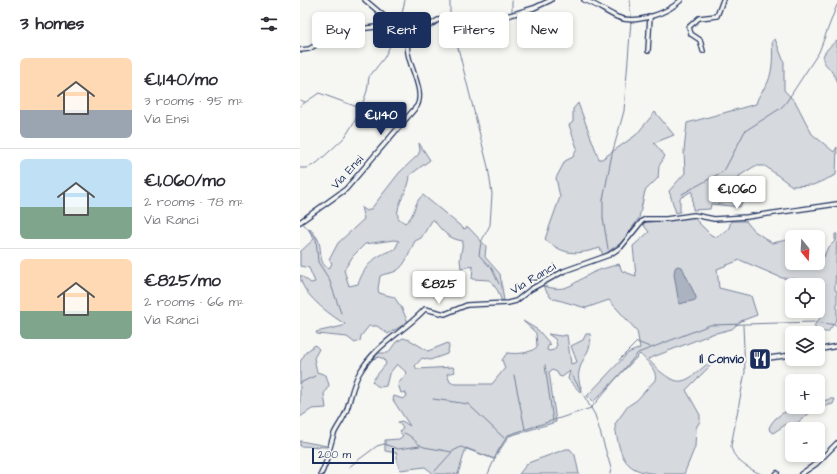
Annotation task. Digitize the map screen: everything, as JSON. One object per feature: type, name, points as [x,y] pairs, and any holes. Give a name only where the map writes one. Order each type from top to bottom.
[{"type":"street","points":[[365,0],[379,12]]},
{"type":"street","points":[[431,23],[450,18],[490,21],[534,8],[551,0]]},
{"type":"street","points":[[584,0],[617,17],[631,19],[665,12],[681,0]]},
{"type":"street","points":[[703,51],[700,40],[691,34],[689,27],[693,21],[700,18],[717,16],[723,0]]},
{"type":"street","points":[[648,51],[650,16]]},
{"type":"street","points":[[300,50],[309,49],[340,31],[373,28]]},
{"type":"street","name":"Via Ensi","points":[[301,222],[346,189],[417,106],[420,96],[408,52],[408,48]]},
{"type":"street","name":"Via Ranci","points":[[321,474],[328,459],[334,434],[345,415],[355,381],[360,371],[385,341],[421,315],[426,309],[445,314],[467,305],[508,304],[516,301],[531,289],[564,271],[609,255],[621,247],[642,221],[646,219],[666,219],[694,215],[721,219],[759,216],[837,204]]},
{"type":"street","points":[[825,349],[837,346]]},
{"type":"street","points":[[761,359],[785,356]]},
{"type":"street","points":[[801,474],[816,464],[837,443]]},
{"type":"shaded area","points":[[775,39],[784,62],[784,90],[796,103],[812,134],[834,152],[837,147],[836,175],[813,185],[792,186],[765,166],[755,166],[739,176],[740,188],[746,194],[740,207],[711,204],[710,209],[693,210],[692,191],[680,198],[680,212],[676,213],[669,191],[685,173],[684,151],[687,123],[756,104],[770,77],[772,41]]},
{"type":"shaded area","points":[[837,40],[837,84],[834,76],[823,59],[828,48]]},
{"type":"shaded area","points":[[578,103],[599,159],[602,159],[636,135],[655,112],[674,135],[654,143],[665,156],[659,166],[658,178],[645,191],[639,218],[628,234],[621,243],[603,255],[600,248],[578,253],[565,251],[558,249],[545,239],[560,197],[556,178],[565,161],[573,157],[577,148],[569,125],[573,122],[573,109]]},
{"type":"shaded area","points":[[419,143],[430,160],[410,175],[408,186],[400,202],[398,218],[405,223],[409,220],[418,201],[423,195],[464,229],[468,227],[486,246],[485,257],[500,274],[504,301],[502,302],[498,291],[490,280],[472,279],[473,266],[461,268],[460,260],[463,241],[449,236],[433,219],[421,238],[415,241],[407,258],[399,269],[380,276],[378,289],[379,293],[394,297],[401,307],[408,322],[388,334],[377,326],[369,326],[361,336],[360,341],[355,343],[347,337],[317,334],[316,332],[343,326],[345,324],[317,303],[310,296],[301,282],[300,275],[311,283],[315,282],[309,268],[300,266],[300,252],[314,239],[309,230],[310,229],[318,238],[323,264],[329,269],[332,263],[329,260],[338,243],[364,219],[361,207],[367,211],[371,209],[399,173],[418,155],[420,151]],"holes":[[[394,240],[399,241],[395,249],[382,254],[372,261],[364,271],[358,284],[349,286],[344,270],[353,256],[365,244]]]},
{"type":"shaded area","points":[[693,217],[711,235],[717,237],[729,228],[731,221],[746,221],[753,230],[772,243],[785,240],[785,270],[825,270],[825,254],[827,249],[835,241],[835,234],[837,234],[835,290],[837,291],[837,319],[828,332],[825,332],[825,326],[814,326],[820,318],[825,318],[825,278],[782,278],[740,260],[717,269],[719,288],[751,296],[757,315],[741,321],[732,329],[712,334],[648,359],[663,374],[677,381],[686,380],[709,363],[711,365],[686,390],[700,415],[700,421],[696,428],[695,447],[684,474],[653,473],[633,468],[626,462],[621,453],[615,424],[628,406],[637,400],[655,380],[655,373],[653,369],[640,354],[593,402],[587,396],[628,353],[640,348],[637,331],[609,300],[586,308],[551,298],[543,286],[564,288],[595,272],[619,264],[622,271],[636,276],[633,246],[649,232],[642,223]]},
{"type":"shaded area","points":[[677,266],[682,267],[696,300],[679,304],[674,274]]},
{"type":"shaded area","points":[[523,321],[538,330],[551,345],[548,346],[547,350],[549,351],[554,350],[557,345],[555,339],[548,334],[561,336],[567,335],[571,364],[577,362],[571,346],[583,340],[586,334],[590,334],[591,341],[579,372],[581,387],[580,392],[568,379],[570,371],[562,377],[559,376],[557,372],[552,370],[549,372],[556,422],[509,436],[494,459],[466,448],[458,474],[434,474],[425,467],[400,470],[397,460],[397,453],[385,451],[385,440],[399,439],[403,436],[400,432],[403,428],[398,422],[402,421],[410,426],[393,400],[394,396],[403,399],[407,396],[405,392],[401,393],[398,384],[407,373],[397,364],[389,374],[386,386],[378,386],[372,381],[386,364],[384,359],[379,357],[373,359],[378,353],[388,353],[396,342],[403,338],[410,340],[428,351],[448,343],[449,347],[447,354],[430,360],[422,358],[415,366],[417,369],[453,367],[455,372],[447,374],[450,382],[455,384],[492,384],[505,368],[502,360],[507,353],[527,352],[537,347],[536,333]]},
{"type":"shaded area","points":[[315,345],[319,349],[314,358],[317,372],[326,375],[329,385],[324,394],[326,408],[312,409],[300,417],[300,362],[306,352]]},
{"type":"shaded area","points":[[835,399],[833,404],[825,406],[825,400]]},
{"type":"shaded area","points":[[783,413],[809,414],[798,422],[785,422],[785,425],[773,433],[769,428]]},
{"type":"shaded area","points":[[300,441],[327,446],[300,446]]},
{"type":"shaded area","points":[[566,449],[570,449],[575,455],[579,474],[519,474],[528,463]]},
{"type":"waterway","points":[[402,12],[405,0]]},
{"type":"waterway","points":[[450,0],[450,12]]},
{"type":"waterway","points":[[512,0],[512,11]]},
{"type":"waterway","points":[[630,0],[631,18]]},
{"type":"waterway","points":[[682,194],[724,171],[745,131],[781,108],[787,101],[819,52],[837,5]]},
{"type":"waterway","points":[[608,249],[603,218],[603,200],[612,154],[624,111],[631,21]]},
{"type":"waterway","points":[[300,168],[307,168],[317,163],[345,137],[359,114],[367,91],[369,77],[384,58],[389,48]]},
{"type":"waterway","points":[[458,48],[488,167],[492,194],[490,225],[481,242],[479,255],[492,269],[499,284]]},
{"type":"waterway","points":[[300,106],[319,93],[360,108]]},
{"type":"waterway","points":[[300,100],[305,102]]},
{"type":"waterway","points":[[300,220],[316,238],[318,262],[329,279],[341,313]]},
{"type":"waterway","points":[[488,474],[498,451],[508,435],[591,408],[638,353],[710,325],[815,322],[837,325]]},
{"type":"waterway","points":[[743,325],[745,372],[731,446],[732,451],[738,460],[747,467],[761,474]]},
{"type":"waterway","points":[[619,360],[637,342],[650,347]]},
{"type":"waterway","points":[[545,365],[553,421]]},
{"type":"waterway","points":[[514,375],[525,429]]},
{"type":"waterway","points":[[572,375],[595,415],[611,468],[610,474]]},
{"type":"waterway","points":[[300,383],[315,376]]},
{"type":"waterway","points":[[433,399],[468,404],[504,438]]},
{"type":"waterway","points":[[404,433],[424,447],[452,452]]},
{"type":"waterway","points":[[349,467],[377,446],[384,444],[398,449],[420,446]]},
{"type":"waterway","points":[[435,471],[453,451],[461,447],[494,459]]},
{"type":"place","name":"Il Convio","points":[[760,359]]}]
